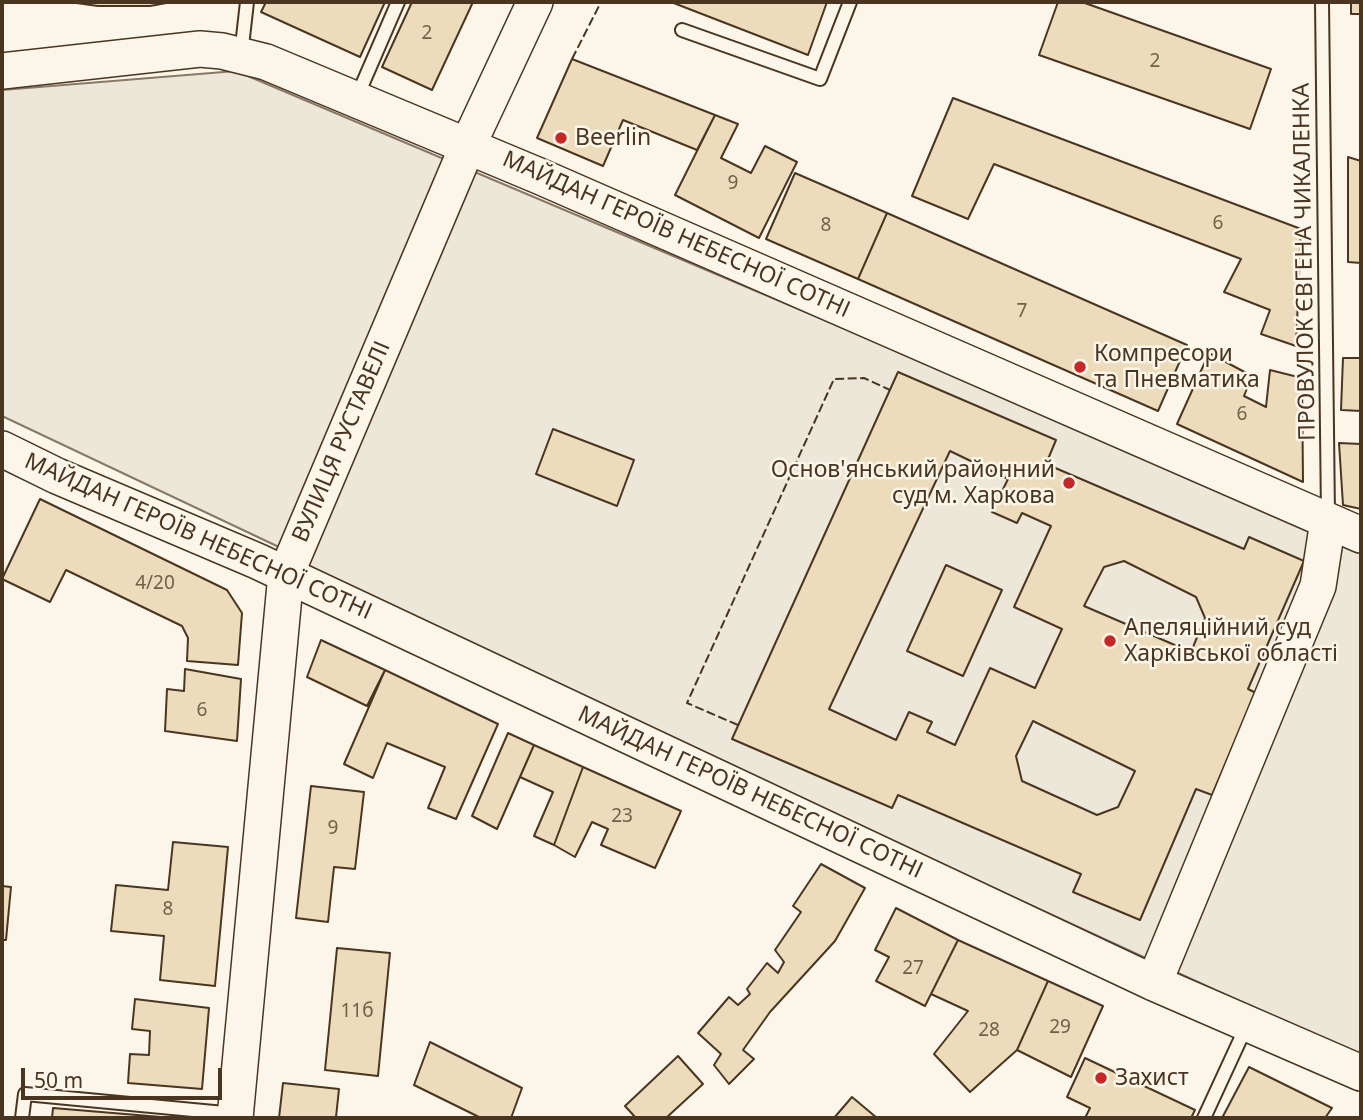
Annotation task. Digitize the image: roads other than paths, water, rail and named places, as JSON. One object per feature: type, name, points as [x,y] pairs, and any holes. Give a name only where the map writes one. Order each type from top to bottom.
[{"type":"main road","name":"ВУЛИЦЯ РУСТАВЕЛІ","points":[[235,1116],[286,574],[468,145],[535,2]]},
{"type":"main road","name":"МАЙДАН ГЕРОЇВ НЕБЕСНОЇ СОТНІ","points":[[2,71],[200,49],[222,51],[266,62],[468,145],[1361,535]]},
{"type":"main road","name":"МАЙДАН ГЕРОЇВ НЕБЕСНОЇ СОТНІ","points":[[2,449],[57,476],[286,574],[1154,983],[1361,1073]]},
{"type":"main road","points":[[1154,983],[1318,586],[1328,521]]},
{"type":"lane","points":[[241,55],[247,2]]},
{"type":"lane","points":[[356,99],[398,2]]},
{"type":"lane","points":[[682,30],[820,79],[850,2]]},
{"type":"lane","name":"ПРОВУЛОК ЄВГЕНА ЧИКАЛЕНКА","points":[[1322,2],[1328,521]]},
{"type":"lane","points":[[1204,1118],[1248,1023]]},
{"type":"lane","points":[[22,1118],[25,1094],[235,1116]]},
{"type":"place","name":"Beеrlin","points":[[561,138]]},
{"type":"place","name":"Компресори та Пневматика","points":[[1080,367]]},
{"type":"place","name":"Основ'янський районний суд м. Харкова","points":[[1069,483]]},
{"type":"place","name":"Апеляційний суд Харківської області","points":[[1110,641]]},
{"type":"place","name":"Захист","points":[[1101,1078]]}]
